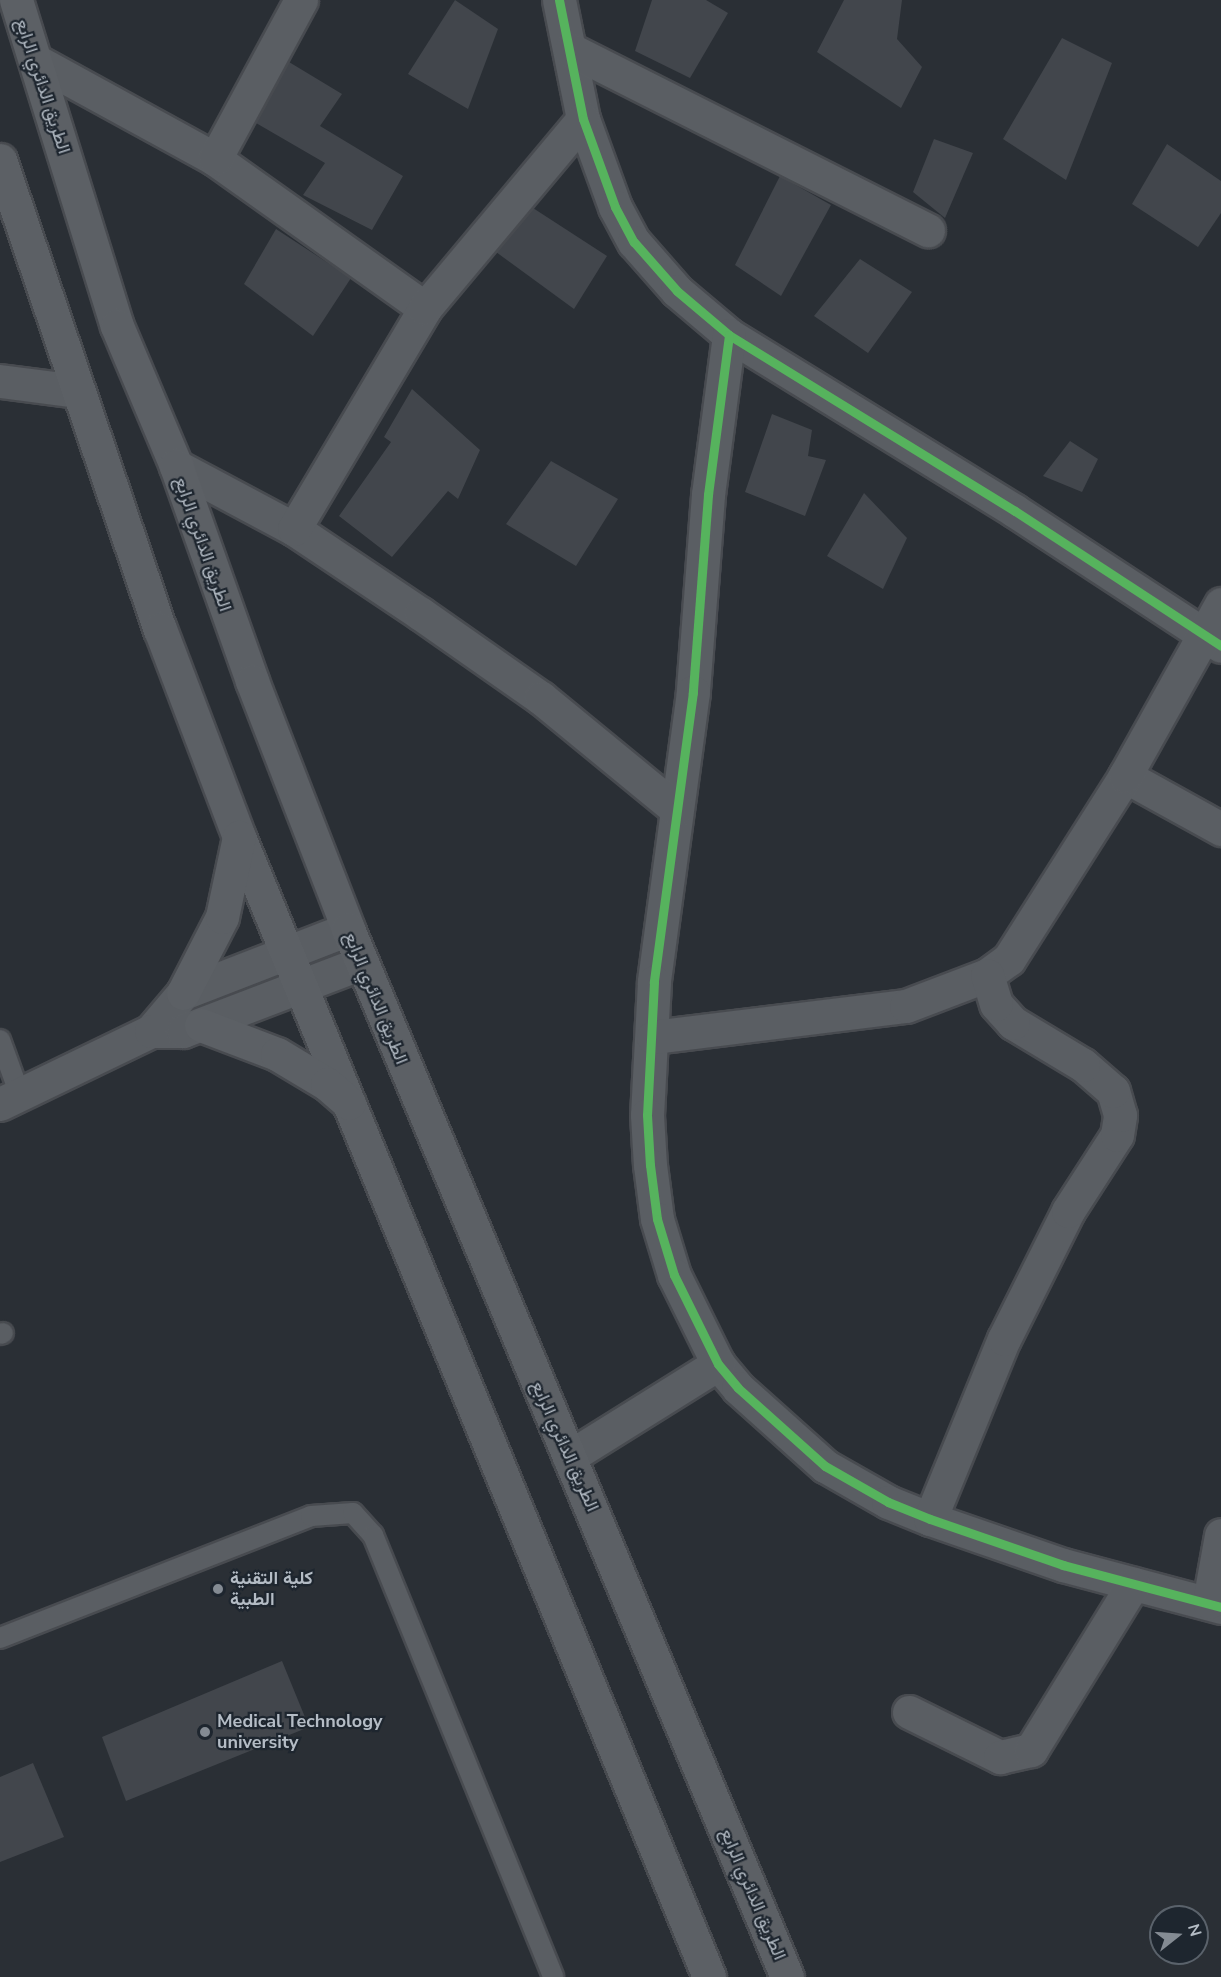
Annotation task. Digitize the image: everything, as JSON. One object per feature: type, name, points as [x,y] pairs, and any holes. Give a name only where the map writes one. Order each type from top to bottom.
[{"type":"main road","name":"الطريق الدائري الرابع","points":[[16,0],[117,326],[176,466],[252,681],[361,963],[788,1977]]},
{"type":"main road","points":[[0,160],[160,629],[239,837],[352,1106],[709,1977]]},
{"type":"main road","points":[[183,993],[222,917],[239,837]]},
{"type":"main road","points":[[201,1025],[277,1054],[327,1083],[352,1106]]},
{"type":"street","points":[[215,159],[301,0]]},
{"type":"street","points":[[559,0],[583,119],[615,207],[634,242],[677,291],[729,335],[1015,511],[1211,641]]},
{"type":"street","points":[[570,50],[928,231]]},
{"type":"street","points":[[36,61],[215,159],[425,308]]},
{"type":"street","points":[[294,529],[425,308],[583,119]]},
{"type":"street","points":[[729,335],[676,809],[654,982],[653,1037],[647,1115],[657,1218],[674,1275],[718,1364],[780,1429],[825,1466],[888,1502],[930,1519],[1133,1584],[1215,1604],[1221,1535]]},
{"type":"street","points":[[0,381],[78,391]]},
{"type":"street","points":[[176,466],[294,529],[541,698],[676,809]]},
{"type":"street","points":[[653,1037],[906,1006],[987,975],[1010,958],[1211,641],[1221,604]]},
{"type":"street","points":[[1125,776],[1221,829]]},
{"type":"street","points":[[10,1099],[151,1031],[183,993],[348,929]]},
{"type":"street","points":[[151,1031],[183,1031],[361,963]]},
{"type":"street","points":[[930,1519],[1018,1308],[1068,1212],[1117,1135],[1120,1115],[1113,1091],[1083,1065],[1013,1023],[996,1004],[987,975]]},
{"type":"street","points":[[569,1457],[718,1364]]},
{"type":"street","points":[[909,1712],[1000,1757],[1031,1750],[1133,1584]]},
{"type":"lane","points":[[0,1040],[10,1099]]},
{"type":"lane","points":[[0,1638],[311,1516],[353,1513],[373,1535],[553,1977]]},
{"type":"building","points":[[455,0],[498,29],[468,109],[408,74]]},
{"type":"building","points":[[652,0],[706,0],[728,13],[690,78],[635,51]]},
{"type":"building","points":[[844,0],[902,0],[897,39],[922,67],[901,108],[817,52]]},
{"type":"building","points":[[1062,38],[1112,63],[1066,180],[1003,139]]},
{"type":"building","points":[[289,62],[342,94],[320,126],[403,176],[372,230],[303,195],[325,163],[256,123]]},
{"type":"building","points":[[934,139],[973,153],[945,218],[913,192]]},
{"type":"building","points":[[1167,144],[1221,181],[1221,213],[1198,247],[1132,204]]},
{"type":"building","points":[[780,176],[831,205],[781,296],[735,265]]},
{"type":"building","points":[[533,208],[607,256],[574,309],[496,252]]},
{"type":"building","points":[[276,229],[351,278],[313,336],[244,284]]},
{"type":"building","points":[[860,259],[912,292],[868,353],[814,316]]},
{"type":"building","points":[[412,389],[480,450],[458,499],[448,491],[392,557],[339,516],[391,442],[384,437]]},
{"type":"building","points":[[772,414],[812,430],[808,456],[826,460],[805,516],[745,492]]},
{"type":"building","points":[[1070,441],[1098,459],[1082,492],[1043,476]]},
{"type":"building","points":[[551,461],[618,499],[576,566],[506,524]]},
{"type":"building","points":[[864,493],[907,538],[883,589],[827,556]]},
{"type":"building","name":"Medical Technology university","points":[[282,1661],[309,1727],[126,1801],[102,1737]]},
{"type":"building","points":[[33,1763],[64,1837],[0,1862],[0,1777]]},
{"type":"cycle path","points":[[559,0],[583,119],[615,207],[634,242],[677,291],[729,335],[1015,511],[1221,646]]},
{"type":"cycle path","points":[[729,335],[708,495],[693,692],[654,982],[647,1115],[650,1165],[657,1219],[674,1275],[718,1364],[738,1388],[825,1466],[888,1502],[930,1519],[1063,1565],[1221,1607]]},
{"type":"place","name":"كلية التقنية الطبية","points":[[218,1589]]},
{"type":"place","name":"Medical Technology university","points":[[205,1732]]}]
